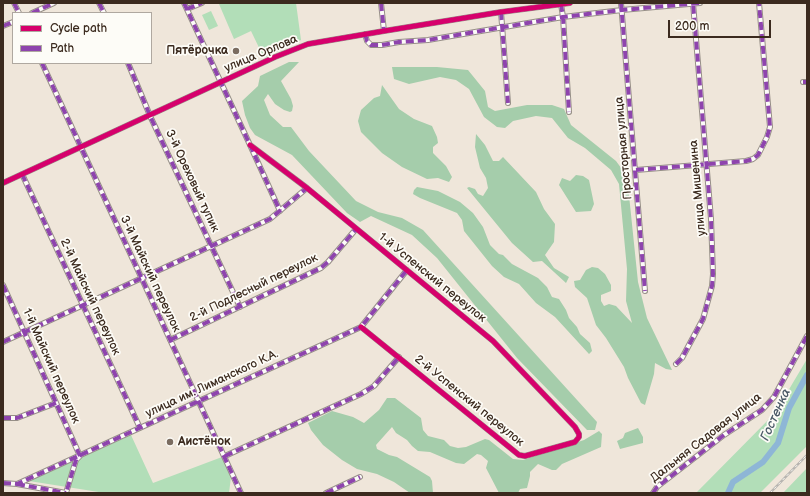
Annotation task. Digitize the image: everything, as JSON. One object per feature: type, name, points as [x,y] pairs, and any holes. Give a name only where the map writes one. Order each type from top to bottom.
[{"type":"street","points":[[14,3],[18,12]]},
{"type":"street","points":[[34,12],[54,3]]},
{"type":"street","points":[[99,3],[104,12]]},
{"type":"street","name":"1-й Успенский переулок","points":[[184,3],[280,211]]},
{"type":"street","points":[[187,9],[202,3]]},
{"type":"street","points":[[381,3],[384,31]]},
{"type":"street","name":"улица Орлова","points":[[3,183],[291,50],[308,44],[544,4],[570,3]]},
{"type":"street","name":"Просторная улица","points":[[621,3],[645,291]]},
{"type":"street","name":"улица Мишенина","points":[[676,364],[682,358],[700,327],[708,303],[713,274],[712,237],[693,3]]},
{"type":"street","points":[[365,34],[367,41],[371,45],[382,45],[428,40],[563,17],[700,3]]},
{"type":"street","points":[[636,170],[746,161],[753,159],[758,155],[770,127],[759,3]]},
{"type":"street","points":[[561,4],[569,112]]},
{"type":"street","points":[[501,12],[508,103]]},
{"type":"street","name":"3-й Майский переулок","points":[[42,64],[241,493]]},
{"type":"street","name":"3-й Ореховый тупик","points":[[128,64],[210,246],[240,306]]},
{"type":"street","name":"1-й Успенский переулок","points":[[250,144],[307,188],[493,341],[575,427],[579,434],[579,437],[575,442]]},
{"type":"street","name":"2-й Майский переулок","points":[[22,174],[140,428]]},
{"type":"street","points":[[3,342],[270,219],[307,188]]},
{"type":"street","name":"2-й Подлесный переулок","points":[[170,340],[321,268],[328,262],[356,229]]},
{"type":"street","name":"улица им. Лиманского К.А.","points":[[3,483],[17,484],[361,327],[407,270]]},
{"type":"street","name":"1-й Майский переулок","points":[[3,285],[80,456]]},
{"type":"street","name":"2-й Успенский переулок","points":[[361,327],[519,455],[526,456],[575,442]]},
{"type":"street","name":"Дальняя Садовая улица","points":[[653,493],[657,487],[724,435],[762,410],[774,397],[807,336]]},
{"type":"street","points":[[224,456],[361,394],[374,386],[399,357]]},
{"type":"street","points":[[3,418],[17,418],[56,403]]},
{"type":"street","points":[[17,484],[66,493],[76,460],[80,456]]},
{"type":"street","points":[[326,493],[360,477]]},
{"type":"green space","points":[[296,3],[301,40],[264,58],[251,31],[234,39],[219,4]]},
{"type":"green space","points":[[211,11],[218,26],[209,30],[202,15]]},
{"type":"green space","points":[[289,62],[299,62],[281,81],[291,99],[293,106],[292,111],[290,112],[284,110],[275,104],[268,94],[264,100],[270,115],[283,127],[291,127],[309,151],[356,201],[378,212],[402,218],[423,230],[597,422],[595,430],[587,430],[517,358],[437,258],[412,235],[371,216],[360,222],[347,213],[292,155],[255,135],[250,128],[245,115],[242,101],[258,86],[260,76]]},
{"type":"green space","points":[[392,67],[437,67],[468,70],[485,91],[488,107],[495,111],[527,105],[552,105],[564,109],[571,125],[616,161],[627,176],[638,282],[647,318],[672,370],[666,369],[655,363],[654,374],[645,405],[641,403],[624,367],[596,325],[587,298],[575,287],[574,281],[580,280],[586,270],[592,267],[598,268],[605,274],[611,285],[611,291],[601,295],[601,301],[604,306],[609,304],[616,306],[632,323],[626,301],[627,269],[619,184],[611,170],[585,148],[568,138],[552,118],[536,116],[513,121],[505,128],[497,127],[484,117],[469,89],[456,80],[440,77],[409,84],[394,79]]},
{"type":"green space","points":[[382,85],[399,109],[414,119],[432,126],[438,143],[433,147],[433,153],[446,166],[452,177],[449,182],[438,178],[427,179],[402,167],[382,153],[361,132],[358,121],[361,110],[374,98],[380,96]]},
{"type":"green space","points":[[476,134],[485,145],[493,161],[499,161],[503,157],[536,192],[544,209],[555,224],[554,242],[545,255],[554,268],[569,277],[566,283],[542,261],[533,262],[512,243],[467,188],[469,187],[475,189],[478,194],[483,196],[488,188],[486,178],[480,168],[475,147]]},
{"type":"green space","points":[[576,175],[583,176],[589,180],[594,204],[591,211],[576,212],[559,185],[562,178],[570,181]]},
{"type":"green space","points":[[417,187],[438,191],[460,202],[473,213],[483,227],[490,245],[499,254],[503,255],[512,264],[538,278],[547,287],[552,297],[559,299],[569,318],[577,327],[580,334],[590,343],[592,351],[589,354],[555,317],[536,303],[519,284],[504,277],[492,266],[464,231],[462,220],[457,213],[413,194]]},
{"type":"green space","points":[[807,359],[807,446],[760,493],[696,493],[775,413]]},
{"type":"green space","points":[[387,398],[395,398],[421,418],[423,430],[428,436],[444,440],[450,446],[458,448],[466,447],[485,439],[489,440],[513,459],[523,460],[584,440],[599,431],[602,434],[601,447],[562,464],[556,470],[552,470],[538,464],[530,472],[527,488],[520,489],[518,493],[499,493],[486,468],[488,461],[481,455],[477,454],[464,464],[456,463],[430,452],[418,451],[407,440],[396,433],[392,427],[376,445],[377,449],[397,457],[430,477],[432,481],[433,493],[410,493],[394,482],[377,474],[357,469],[342,460],[323,445],[311,430],[308,423],[332,411],[353,417],[364,423],[379,410]]},
{"type":"green space","points":[[638,428],[643,437],[643,443],[620,449],[617,441],[623,438],[625,433]]},
{"type":"green space","points":[[131,435],[153,483],[222,457],[231,477],[229,493],[105,493],[29,481]]},
{"type":"green space","points":[[807,468],[807,493],[783,493]]},
{"type":"waterway","name":"Гостенка","points":[[728,493],[733,482],[763,462],[778,443],[789,408],[807,375]]},
{"type":"railway","points":[[770,493],[807,455]]},
{"type":"marked path","points":[[14,3],[18,12]]},
{"type":"marked path","points":[[34,12],[54,3]]},
{"type":"marked path","points":[[99,3],[104,12]]},
{"type":"marked path","points":[[184,3],[280,211]]},
{"type":"marked path","points":[[187,9],[202,3]]},
{"type":"marked path","points":[[381,3],[384,31]]},
{"type":"marked path","points":[[621,3],[645,291]]},
{"type":"marked path","points":[[676,364],[682,358],[703,319],[712,286],[713,274],[711,219],[693,3]]},
{"type":"marked path","points":[[365,34],[367,41],[371,45],[382,45],[428,40],[563,17],[700,3]]},
{"type":"marked path","points":[[636,170],[746,161],[753,159],[758,155],[770,127],[759,3]]},
{"type":"marked path","points":[[561,4],[569,112]]},
{"type":"marked path","points":[[501,12],[508,103]]},
{"type":"marked path","points":[[3,26],[12,22]]},
{"type":"marked path","points":[[42,64],[241,493]]},
{"type":"marked path","points":[[128,64],[151,118],[240,307]]},
{"type":"marked path","points":[[22,174],[140,428]]},
{"type":"marked path","points":[[3,342],[270,219],[307,188]]},
{"type":"marked path","points":[[170,340],[321,268],[328,262],[356,229]]},
{"type":"marked path","points":[[3,483],[17,484],[361,327],[407,270]]},
{"type":"marked path","points":[[3,285],[80,456],[76,460],[66,493]]},
{"type":"marked path","points":[[653,493],[657,487],[724,435],[762,410],[774,397],[807,336]]},
{"type":"marked path","points":[[225,456],[361,394],[374,386],[399,357]]},
{"type":"marked path","points":[[3,418],[17,418],[56,403]]},
{"type":"marked path","points":[[326,493],[360,477]]},
{"type":"marked path","points":[[17,484],[66,493]]},
{"type":"cycle path","points":[[3,183],[275,57],[308,44],[501,12],[570,3]]},
{"type":"cycle path","points":[[250,145],[307,188],[493,341],[575,427],[579,437],[575,442],[525,456],[519,455],[361,327]]},
{"type":"place","name":"Пятёрочка","points":[[236,51]]},
{"type":"place","name":"Аистёнок","points":[[170,442]]}]
